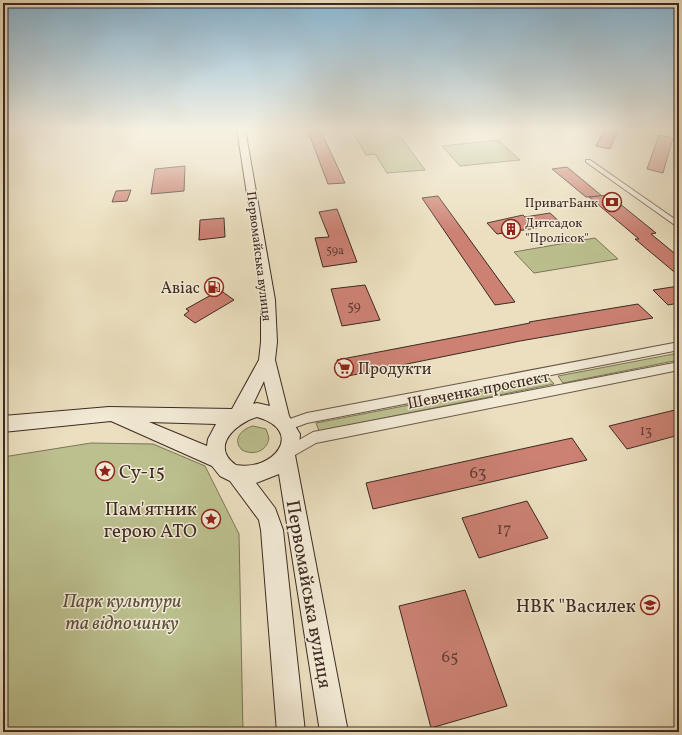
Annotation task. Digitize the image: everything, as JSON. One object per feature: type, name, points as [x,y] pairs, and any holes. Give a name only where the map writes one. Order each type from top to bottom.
[{"type":"main road","name":"Первомайська вулиця","points":[[247,163],[263,258],[268,306],[267,360],[284,421]]},
{"type":"main road","name":"Первомайська вулиця","points":[[236,416],[267,360]]},
{"type":"main road","points":[[3,424],[109,414],[236,416],[257,410],[270,411],[284,421],[292,441],[287,455],[273,470],[255,476],[237,475],[226,469],[218,459],[109,414]]},
{"type":"main road","points":[[218,459],[216,447],[219,435],[225,425],[236,416]]},
{"type":"main road","name":"Первомайська вулиця","points":[[287,455],[334,732]]},
{"type":"main road","name":"Первомайська вулиця","points":[[237,475],[268,515],[272,530],[291,732]]},
{"type":"street","points":[[591,163],[679,226]]},
{"type":"street","name":"Шевченка проспект","points":[[284,421],[307,418],[679,346]]},
{"type":"street","name":"Шевченка проспект","points":[[287,455],[313,438],[679,366]]},
{"type":"green space","points":[[381,163],[420,163],[425,170],[387,173]]},
{"type":"green space","points":[[458,163],[487,163],[460,166]]},
{"type":"green space","points":[[595,238],[618,259],[534,273],[514,252]]},
{"type":"green space","points":[[679,353],[679,360],[563,383],[558,376]]},
{"type":"green space","points":[[549,378],[554,384],[319,431],[316,423]]},
{"type":"green space","points":[[253,426],[266,429],[269,438],[263,449],[255,452],[247,452],[242,450],[239,446],[238,439],[242,432]]},
{"type":"green space","name":"Парк культури та відпочинку","points":[[91,443],[153,444],[205,466],[239,534],[243,732],[3,732],[3,457]]},
{"type":"building","points":[[320,163],[336,163],[345,183],[328,184]]},
{"type":"building","points":[[649,163],[666,163],[663,173],[647,169]]},
{"type":"building","points":[[185,166],[184,191],[151,194],[155,169]]},
{"type":"building","points":[[567,167],[602,196],[586,197],[552,169]]},
{"type":"building","points":[[131,190],[127,201],[112,202],[116,191]]},
{"type":"building","points":[[609,195],[656,233],[651,234],[679,257],[679,276],[635,239],[639,239],[589,197]]},
{"type":"building","points":[[438,196],[515,302],[495,305],[422,198]]},
{"type":"building","points":[[337,209],[357,262],[323,267],[315,238],[329,237],[319,212]]},
{"type":"building","name":"Дитсадок \"Пролісок\"","points":[[550,213],[562,224],[497,234],[487,223],[523,215],[525,217]]},
{"type":"building","points":[[224,218],[225,237],[199,240],[200,220]]},
{"type":"building","points":[[365,285],[380,320],[342,326],[331,289]]},
{"type":"building","points":[[679,286],[679,303],[668,305],[653,290]]},
{"type":"building","points":[[220,290],[234,300],[195,323],[184,315],[189,311],[186,309]]},
{"type":"building","points":[[638,304],[653,318],[520,341],[343,377],[337,360],[530,323],[529,322]]},
{"type":"building","points":[[679,409],[679,435],[627,449],[609,426]]},
{"type":"building","points":[[572,438],[587,460],[373,509],[366,483]]},
{"type":"building","points":[[527,501],[548,538],[479,558],[462,518]]},
{"type":"building","points":[[465,590],[507,706],[431,728],[399,606]]},
{"type":"place","name":"ПриватБанк","points":[[612,202]]},
{"type":"place","name":"Дитсадок \"Пролісок\"","points":[[511,229]]},
{"type":"place","name":"Авіас","points":[[214,287]]},
{"type":"place","name":"Продукти","points":[[344,368]]},
{"type":"place","name":"Су-15","points":[[105,471]]},
{"type":"place","name":"Пам'ятник герою АТО","points":[[211,519]]},
{"type":"place","name":"НВК \"Василек","points":[[650,605]]}]
